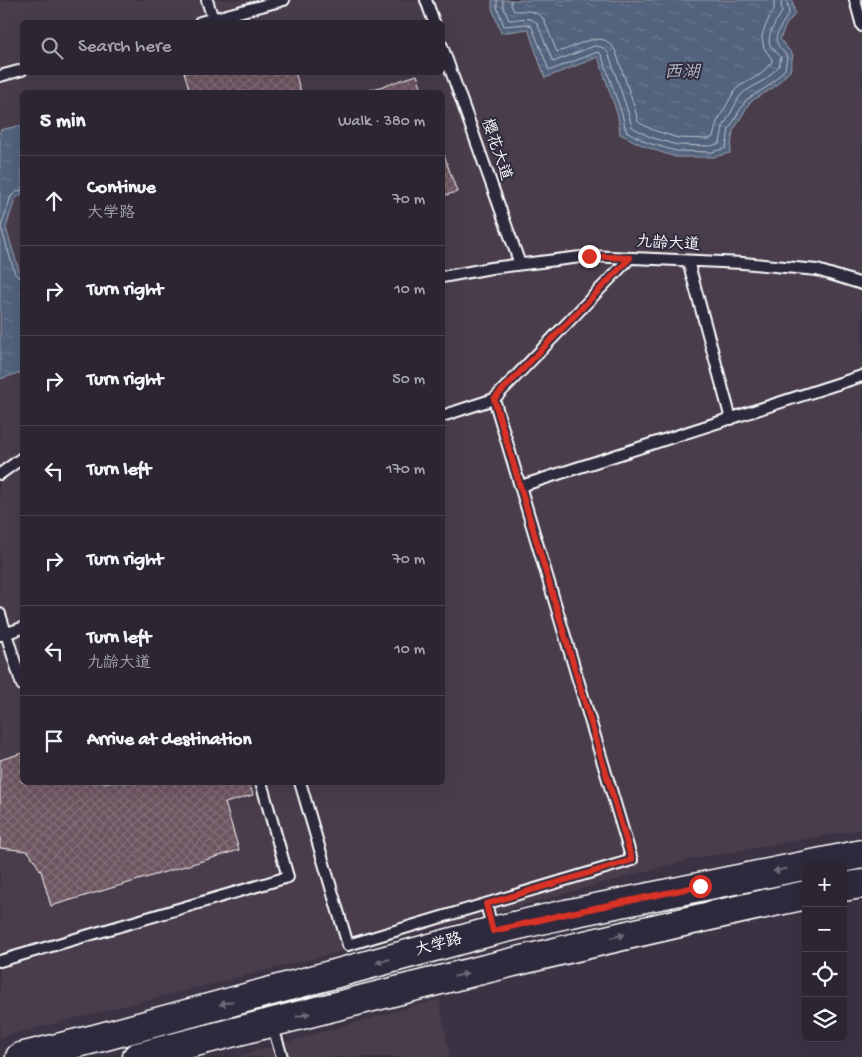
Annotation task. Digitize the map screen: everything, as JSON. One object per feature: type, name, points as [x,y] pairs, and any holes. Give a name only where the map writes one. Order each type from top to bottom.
[{"type":"main road","name":"大学路","points":[[20,1057],[98,1038],[493,931],[585,910],[862,854]]},
{"type":"main road","points":[[847,886],[862,884]]},
{"type":"main road","name":"大学路","points":[[137,1057],[577,946],[802,896]]},
{"type":"lane","points":[[207,0],[213,19]]},
{"type":"lane","points":[[209,20],[284,0]]},
{"type":"lane","points":[[426,0],[433,20]]},
{"type":"lane","points":[[855,0],[862,26]]},
{"type":"lane","name":"樱花大道","points":[[445,54],[520,264]]},
{"type":"lane","points":[[0,76],[20,71]]},
{"type":"lane","name":"九龄大道","points":[[445,276],[491,268],[589,256],[743,263],[818,270],[862,284]]},
{"type":"lane","points":[[445,415],[494,399],[630,258]]},
{"type":"lane","points":[[688,260],[731,418]]},
{"type":"lane","points":[[521,486],[862,376]]},
{"type":"lane","points":[[301,785],[348,945],[632,860],[494,399]]},
{"type":"lane","points":[[0,474],[20,459]]},
{"type":"lane","points":[[0,614],[3,634],[20,680]]},
{"type":"lane","points":[[3,634],[20,629]]},
{"type":"lane","points":[[0,961],[288,877],[262,785]]},
{"type":"lane","points":[[486,904],[493,931]]},
{"type":"lane","points":[[271,1023],[282,1057]]},
{"type":"shaded area","points":[[0,0],[862,0],[862,829],[691,859],[490,914],[0,1037]]},
{"type":"shaded area","points":[[439,999],[450,1057],[236,1057]]},
{"type":"water","name":"西湖","points":[[492,0],[792,0],[795,14],[786,25],[780,39],[793,55],[790,71],[773,88],[750,102],[733,131],[730,153],[713,157],[675,157],[646,147],[620,134],[618,116],[598,57],[545,78],[528,29],[501,33],[492,8]]},
{"type":"water","points":[[20,125],[20,195],[15,199],[6,228],[20,274],[20,373],[0,379],[0,130]]},
{"type":"building","points":[[185,75],[296,75],[300,90],[189,90]]},
{"type":"building","points":[[417,75],[422,90],[370,90]]},
{"type":"building","points":[[445,158],[457,192],[445,195]]},
{"type":"building","points":[[20,754],[20,785],[250,785],[253,795],[225,803],[239,850],[51,906],[41,871],[28,851],[0,848],[0,760]]},
{"type":"route","points":[[589,256],[630,258],[494,399],[632,860],[486,904],[493,931],[700,886]]}]
